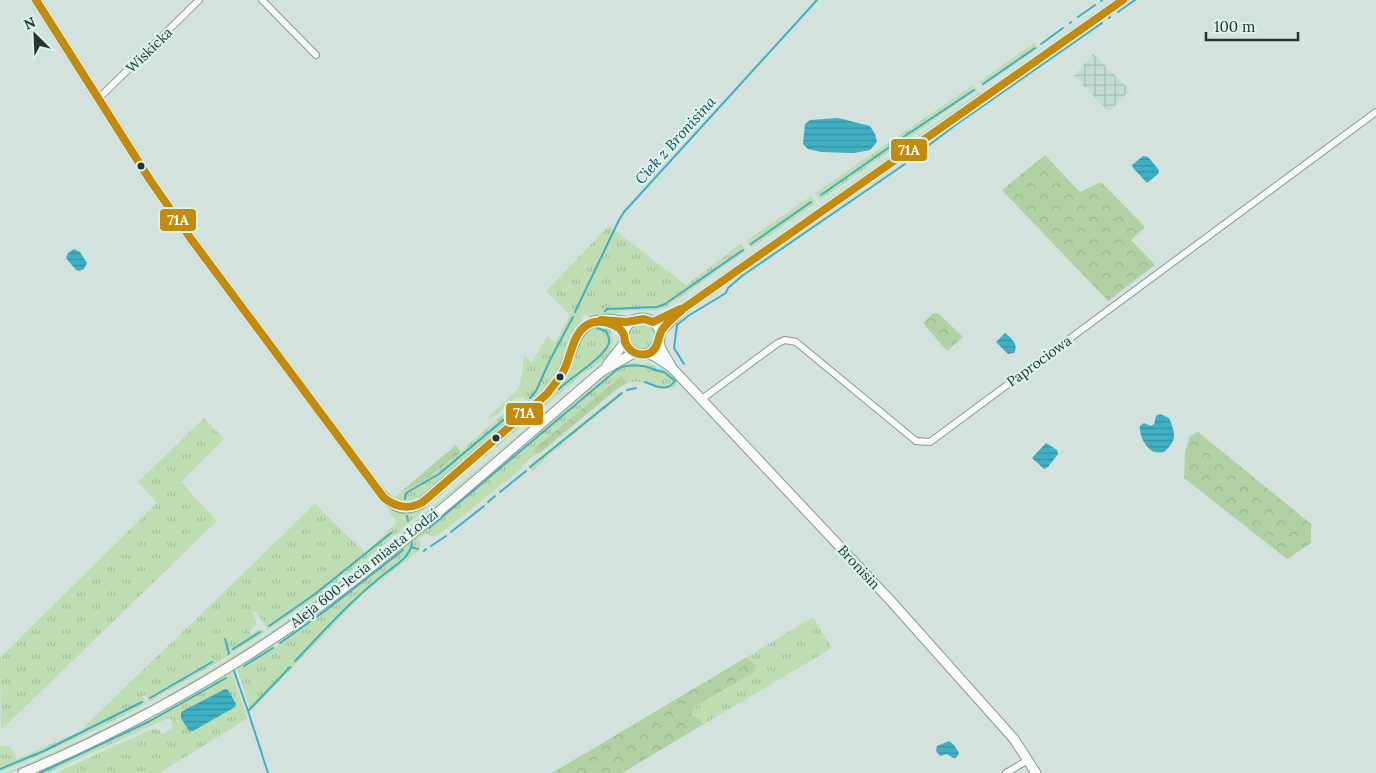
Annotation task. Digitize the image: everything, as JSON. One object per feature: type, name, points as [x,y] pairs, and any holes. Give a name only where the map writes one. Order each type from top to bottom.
[{"type":"street","points":[[36,0],[140,166],[191,239],[375,486],[385,499],[396,506],[411,508],[423,502],[539,402],[563,372],[582,330],[591,322],[611,319],[631,322]]},
{"type":"street","name":"Wiskicka","points":[[98,99],[199,0]]},
{"type":"street","points":[[262,0],[316,55]]},
{"type":"street","points":[[601,320],[614,325],[634,353],[648,354],[656,349],[662,330],[684,308],[1123,0]]},
{"type":"street","name":"Paprociowa","points":[[702,399],[778,343],[785,340],[796,342],[916,441],[930,442],[1376,112]]},
{"type":"street","points":[[653,322],[684,308]]},
{"type":"street","points":[[625,339],[625,329],[631,322],[640,318],[653,322],[657,326],[660,339]]},
{"type":"street","name":"Aleja 600-lecia miasta Łodzi","points":[[602,371],[625,339]]},
{"type":"street","name":"Bronisin","points":[[660,339],[661,349],[672,368]]},
{"type":"street","name":"Aleja 600-lecia miasta Łodzi","points":[[23,773],[85,745],[157,708],[238,662],[299,621],[394,548],[602,371],[634,353]]},
{"type":"street","name":"Bronisin","points":[[648,354],[672,368],[890,600],[1014,739],[1036,773]]},
{"type":"street","points":[[1006,773],[1028,760]]},
{"type":"shaded area","points":[[1093,54],[1130,90],[1109,112],[1074,76]]},
{"type":"green space","points":[[1034,43],[1038,48],[982,87],[979,82]]},
{"type":"green space","points":[[973,85],[977,90],[820,200],[815,193]]},
{"type":"green space","points":[[980,92],[980,95],[825,204],[823,203]]},
{"type":"green space","points":[[1045,155],[1080,192],[1101,182],[1145,227],[1131,240],[1155,265],[1108,301],[1002,190]]},
{"type":"green space","points":[[811,196],[816,203],[751,248],[746,241]]},
{"type":"green space","points":[[609,226],[686,285],[741,244],[746,251],[665,308],[658,310],[622,311],[614,315],[603,314],[589,317],[585,314],[581,317],[582,322],[571,338],[556,373],[542,391],[530,403],[523,397],[517,398],[496,415],[487,418],[518,389],[521,381],[524,355],[532,363],[547,336],[555,343],[570,315],[546,291]]},
{"type":"green space","points":[[933,313],[938,313],[963,337],[947,351],[923,323]]},
{"type":"green space","points":[[640,323],[650,325],[655,333],[656,339],[653,345],[651,348],[647,346],[645,350],[634,347],[630,339],[631,331],[635,326],[639,327]]},
{"type":"green space","points":[[597,325],[611,326],[613,344],[611,351],[602,361],[581,375],[485,457],[506,437],[505,435],[570,364],[585,332]]},
{"type":"green space","points":[[624,362],[654,365],[658,369],[664,369],[669,372],[678,380],[676,385],[667,389],[638,382],[627,383],[621,376],[533,450],[536,454],[522,468],[444,531],[434,537],[427,533],[418,539],[421,545],[418,552],[364,593],[251,711],[237,669],[232,672],[247,719],[159,773],[56,773],[152,729],[159,730],[162,734],[172,729],[172,720],[168,718],[48,773],[34,773],[102,741],[271,644],[276,648],[278,646],[277,641],[517,450],[519,451],[533,440],[531,438],[595,383]]},
{"type":"green space","points":[[621,376],[627,383],[536,454],[533,450]]},
{"type":"green space","points":[[620,392],[623,394],[532,471],[530,466]]},
{"type":"green space","points":[[561,399],[379,555],[342,584],[272,634],[270,633],[369,560]]},
{"type":"green space","points":[[519,403],[525,408],[435,485],[412,501],[405,502],[394,498],[404,489],[405,491],[437,472],[514,405]]},
{"type":"green space","points":[[204,418],[224,439],[181,482],[217,521],[1,730],[0,658],[157,503],[138,482]]},
{"type":"green space","points":[[1198,432],[1311,524],[1311,543],[1287,559],[1184,478],[1185,452],[1190,436]]},
{"type":"green space","points":[[456,445],[461,452],[429,477],[405,491],[404,489]]},
{"type":"green space","points":[[443,490],[447,490],[375,552],[315,598],[268,630],[256,611],[252,613],[256,625],[249,631],[251,634],[260,629],[265,632],[223,659],[149,702],[146,695],[143,696],[146,704],[74,740],[0,772],[0,746],[10,746],[17,759],[83,730],[87,724],[315,504],[365,553],[397,522],[388,511],[404,512],[416,510]]},
{"type":"green space","points":[[813,617],[832,648],[704,724],[698,718],[691,715],[694,707],[754,672],[756,665],[747,657]]},
{"type":"green space","points":[[267,635],[267,637],[194,683],[151,706]]},
{"type":"green space","points":[[747,657],[756,665],[754,672],[694,707],[691,715],[698,718],[704,724],[622,773],[552,773]]},
{"type":"green space","points":[[148,706],[148,709],[90,738],[21,769],[6,773],[81,740]]},
{"type":"water","points":[[838,118],[870,126],[877,142],[870,150],[854,153],[821,152],[808,149],[803,144],[805,124],[810,120]]},
{"type":"water","points":[[1143,156],[1148,157],[1159,170],[1158,174],[1147,183],[1132,165]]},
{"type":"water","points":[[74,249],[80,252],[87,263],[84,269],[79,271],[66,258],[68,253]]},
{"type":"water","points":[[1005,333],[1015,344],[1014,353],[1008,354],[996,342]]},
{"type":"water","points":[[1160,414],[1169,418],[1174,433],[1171,444],[1164,452],[1152,451],[1146,445],[1140,426],[1144,423],[1151,426],[1154,424],[1156,416]]},
{"type":"water","points":[[1046,443],[1057,450],[1058,454],[1048,467],[1044,469],[1032,458]]},
{"type":"water","points":[[225,689],[228,690],[236,704],[235,707],[193,731],[189,731],[181,718],[181,712]]},
{"type":"water","points":[[949,741],[959,753],[956,758],[947,754],[940,756],[936,751],[937,746]]},
{"type":"waterway","name":"Ciek z Bronisina","points":[[575,312],[624,212],[817,0]]},
{"type":"waterway","points":[[1118,12],[1135,0]]},
{"type":"waterway","points":[[1078,17],[1095,5]]},
{"type":"waterway","points":[[912,158],[957,124],[1102,23]]},
{"type":"waterway","points":[[1041,44],[1063,28]]},
{"type":"waterway","points":[[983,84],[1035,48]]},
{"type":"waterway","points":[[899,140],[974,90]]},
{"type":"waterway","points":[[821,195],[891,146]]},
{"type":"waterway","points":[[684,364],[674,348],[677,325],[688,316],[726,293],[728,288],[742,276],[905,164]]},
{"type":"waterway","points":[[751,244],[811,202]]},
{"type":"waterway","points":[[189,228],[201,246]]},
{"type":"waterway","points":[[605,311],[607,309],[657,307],[665,304],[743,250]]},
{"type":"waterway","points":[[207,253],[214,263]]},
{"type":"waterway","points":[[252,313],[256,319]]},
{"type":"waterway","name":"Ciek z Bronisina","points":[[530,398],[536,391],[573,317]]},
{"type":"waterway","points":[[559,389],[606,349],[609,338],[606,331],[597,328]]},
{"type":"waterway","points":[[429,528],[619,368],[631,366],[645,367],[664,372],[675,381]]},
{"type":"waterway","points":[[645,382],[664,387],[668,387],[674,382]]},
{"type":"waterway","points":[[627,390],[636,388]]},
{"type":"waterway","points":[[530,467],[622,393]]},
{"type":"waterway","name":"Ciek z Bronisina","points":[[405,499],[406,493],[439,474],[520,406]]},
{"type":"waterway","points":[[500,492],[526,471]]},
{"type":"waterway","points":[[488,502],[495,496]]},
{"type":"waterway","points":[[451,532],[484,506]]},
{"type":"waterway","name":"Ciek z Bronisina","points":[[407,516],[408,521]]},
{"type":"waterway","points":[[269,626],[315,594],[391,533]]},
{"type":"waterway","points":[[431,546],[446,536]]},
{"type":"waterway","name":"Ciek z Bronisina","points":[[295,661],[351,603],[402,560],[409,552],[412,543]]},
{"type":"waterway","name":"Ciek z Bronisina","points":[[411,547],[418,549]]},
{"type":"waterway","points":[[280,643],[325,611],[403,550]]},
{"type":"waterway","points":[[233,649],[260,632]]},
{"type":"waterway","points":[[225,639],[229,654]]},
{"type":"waterway","points":[[244,666],[273,648]]},
{"type":"waterway","points":[[150,698],[212,662]]},
{"type":"waterway","name":"Ciek z Bronisina","points":[[268,773],[248,711],[290,667]]},
{"type":"waterway","points":[[234,671],[248,711]]},
{"type":"waterway","points":[[40,773],[150,721],[226,678]]},
{"type":"waterway","points":[[0,769],[44,751],[142,702]]},
{"type":"transit line","name":"71A","points":[[36,0],[150,180],[191,239],[384,498],[403,507],[418,505],[423,502],[547,394],[563,372],[578,334],[587,325],[602,322],[618,327],[631,350],[640,354],[651,352],[656,347],[664,327],[684,308],[1123,0]]},
{"type":"transit line","name":"71A","points":[[601,320],[626,322],[644,319],[653,322],[680,309]]}]
